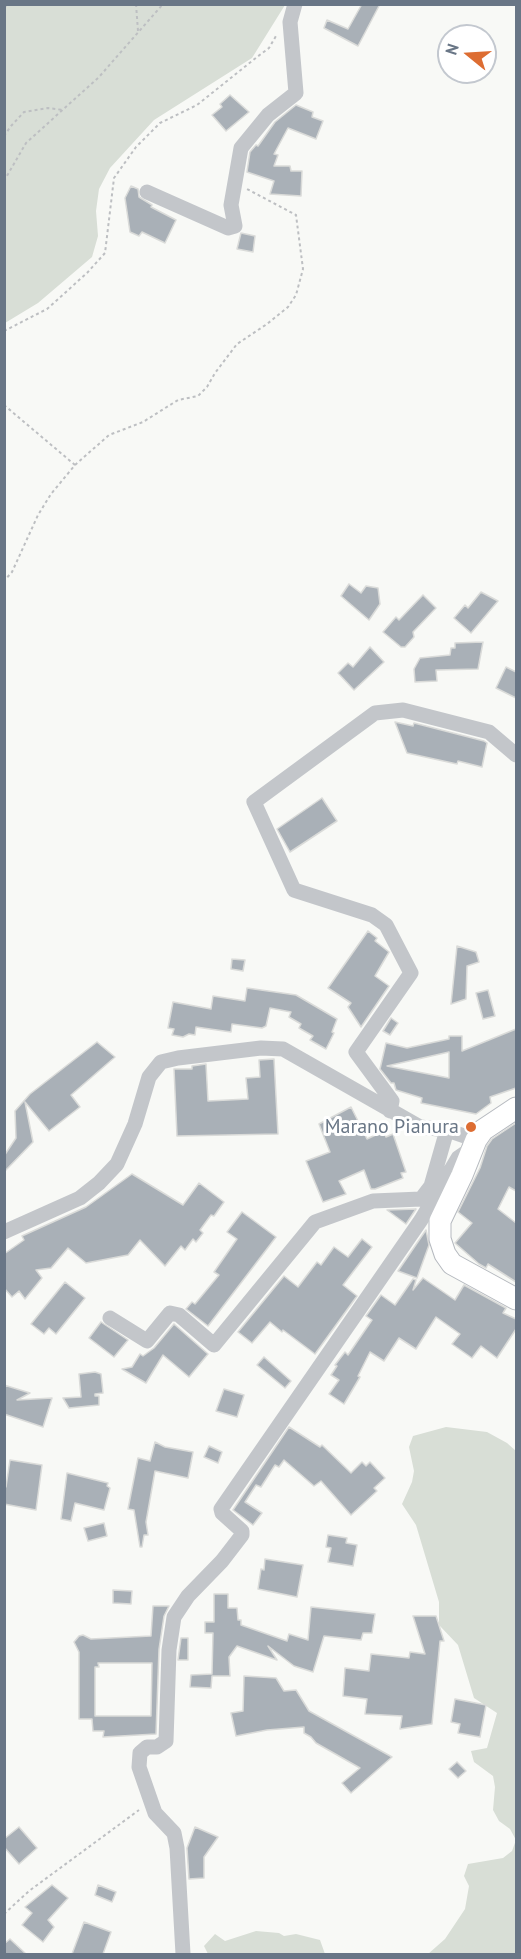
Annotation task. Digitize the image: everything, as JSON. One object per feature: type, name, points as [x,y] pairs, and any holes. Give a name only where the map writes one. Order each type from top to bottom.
[{"type":"street","points":[[147,192],[228,228],[235,226],[231,205],[241,148],[268,114],[296,93],[290,22],[295,4]]},
{"type":"street","points":[[390,1111],[392,1101],[356,1052],[411,973],[386,925],[372,915],[294,890],[254,802],[375,713],[403,710],[489,732],[516,755]]},
{"type":"street","points":[[4,1232],[80,1198],[99,1183],[117,1164],[135,1124],[149,1077],[161,1062],[178,1058],[261,1048],[283,1048],[420,1127],[447,1130],[473,1144]]},
{"type":"street","points":[[183,1954],[177,1848],[174,1833],[155,1813],[139,1767],[140,1753],[147,1747],[157,1747],[166,1741],[169,1650],[174,1617],[188,1596],[222,1561],[242,1535],[242,1531],[222,1513],[221,1509],[421,1220],[458,1158],[473,1144],[483,1130],[516,1108]]},
{"type":"street","points":[[110,1318],[147,1341],[170,1313],[179,1315],[214,1345],[315,1222],[373,1201],[421,1199],[431,1186],[447,1130]]},
{"type":"street","points":[[473,1144],[462,1175],[440,1221],[440,1239],[445,1254],[452,1264],[516,1299]]},
{"type":"path","points":[[4,8],[8,4]]},
{"type":"path","points":[[136,4],[138,33]]},
{"type":"path","points":[[4,181],[26,143],[99,77],[163,4]]},
{"type":"path","points":[[4,332],[47,309],[87,273],[105,253],[114,178],[136,147],[160,123],[197,105],[269,48],[279,31]]},
{"type":"path","points":[[4,136],[24,112],[48,108],[63,110]]},
{"type":"path","points":[[4,581],[12,572],[38,515],[51,494],[75,465],[109,435],[142,422],[178,400],[198,396],[207,387],[237,344],[288,308],[296,295],[303,269],[296,215],[262,196],[235,185]]},
{"type":"path","points":[[4,405],[75,465]]},
{"type":"path","points":[[4,1914],[29,1892],[138,1811],[144,1784]]},
{"type":"shaded area","points":[[5,4],[285,5],[252,58],[154,120],[110,168],[99,189],[96,211],[98,236],[92,257],[38,303],[5,323]]},
{"type":"shaded area","points":[[446,1427],[487,1432],[516,1451],[516,1840],[510,1829],[499,1821],[493,1810],[495,1787],[493,1776],[474,1762],[471,1751],[487,1748],[497,1713],[474,1698],[458,1645],[439,1625],[439,1602],[416,1525],[402,1504],[412,1482],[414,1471],[409,1447],[413,1436]]},
{"type":"shaded area","points":[[516,1840],[516,1952],[514,1954],[428,1954],[445,1939],[465,1909],[469,1886],[464,1876],[468,1864],[503,1858],[512,1851]]},
{"type":"shaded area","points":[[256,1931],[279,1933],[284,1936],[296,1934],[320,1940],[325,1954],[208,1954],[204,1946],[215,1934],[225,1941]]},
{"type":"building","points":[[362,4],[380,4],[358,46],[324,28],[327,20],[348,29]]},
{"type":"building","points":[[230,95],[249,112],[226,131],[212,115],[222,107],[220,104]]},
{"type":"building","points":[[296,105],[313,112],[312,117],[323,121],[316,139],[288,128],[274,154],[278,155],[274,166],[290,166],[291,171],[302,171],[301,196],[270,194],[274,181],[247,172],[250,152],[256,145],[258,146],[275,122]]},
{"type":"building","points":[[131,186],[138,189],[139,197],[152,205],[151,207],[176,220],[165,243],[142,232],[139,236],[130,232],[125,198]]},
{"type":"building","points":[[241,233],[255,236],[253,252],[237,249]]},
{"type":"building","points":[[349,584],[361,593],[366,586],[378,588],[380,604],[369,620],[341,596]]},
{"type":"building","points":[[481,592],[498,601],[471,633],[454,618],[465,605],[468,608]]},
{"type":"building","points":[[423,595],[436,608],[413,632],[414,637],[405,647],[401,647],[383,632],[396,617],[399,620]]},
{"type":"building","points":[[483,642],[478,669],[436,670],[437,681],[415,682],[414,669],[420,658],[450,655],[451,648],[455,648],[455,643]]},
{"type":"building","points":[[370,647],[384,662],[354,690],[338,673],[348,663],[353,667]]},
{"type":"building","points":[[506,667],[516,672],[516,698],[496,688]]},
{"type":"building","points":[[395,722],[413,726],[414,723],[484,741],[487,743],[482,767],[407,753]]},
{"type":"building","points":[[322,798],[337,821],[290,852],[277,829]]},
{"type":"building","points":[[368,931],[377,938],[375,941],[389,952],[375,976],[389,986],[361,1027],[348,1007],[351,1003],[328,988]]},
{"type":"building","points":[[457,946],[476,952],[479,962],[467,966],[466,999],[451,1004]]},
{"type":"building","points":[[232,959],[245,960],[243,971],[231,969]]},
{"type":"building","points":[[247,988],[296,995],[337,1019],[332,1032],[334,1033],[326,1049],[310,1040],[313,1036],[299,1028],[301,1024],[289,1017],[291,1012],[270,1008],[266,1026],[262,1028],[232,1024],[231,1032],[196,1027],[195,1035],[189,1034],[183,1037],[172,1035],[174,1029],[168,1028],[173,1002],[211,1009],[213,996],[245,1001]]},
{"type":"building","points":[[488,990],[495,1016],[483,1019],[476,993]]},
{"type":"building","points":[[391,1018],[398,1023],[390,1035],[383,1031]]},
{"type":"building","points":[[516,1029],[516,1088],[490,1097],[491,1103],[476,1114],[421,1103],[422,1098],[396,1090],[394,1083],[391,1083],[380,1069],[386,1043],[407,1048],[449,1039],[449,1036],[462,1036],[462,1051]],"holes":[[[449,1052],[449,1078],[387,1066]]]},
{"type":"building","points":[[97,1042],[115,1057],[71,1095],[80,1107],[49,1131],[25,1102],[33,1142],[4,1172],[4,1156],[16,1138],[15,1111],[30,1094]]},
{"type":"building","points":[[274,1059],[278,1134],[177,1136],[174,1069],[192,1069],[192,1066],[206,1064],[208,1101],[248,1099],[246,1078],[260,1077],[259,1060]]},
{"type":"building","points":[[351,1107],[367,1139],[384,1131],[386,1137],[393,1134],[406,1172],[401,1173],[403,1178],[371,1189],[364,1170],[339,1181],[346,1194],[323,1202],[306,1161],[330,1152],[319,1124]]},
{"type":"building","points":[[516,1123],[516,1191],[509,1187],[498,1209],[516,1223],[516,1282],[488,1264],[486,1268],[479,1264],[455,1243],[472,1223],[458,1212],[480,1168],[487,1146],[492,1139]]},
{"type":"building","points":[[132,1174],[183,1205],[199,1183],[224,1202],[200,1230],[203,1233],[196,1242],[193,1239],[185,1250],[181,1246],[165,1266],[140,1240],[128,1255],[86,1263],[68,1248],[51,1268],[36,1270],[42,1278],[25,1299],[19,1291],[12,1297],[4,1288],[4,1254],[24,1240],[22,1236],[86,1207]]},
{"type":"building","points":[[416,1209],[406,1224],[387,1210]]},
{"type":"building","points":[[242,1212],[276,1237],[208,1326],[186,1309],[192,1302],[195,1304],[219,1275],[214,1272],[237,1239],[227,1232]]},
{"type":"building","points":[[426,1230],[429,1245],[417,1278],[398,1271]]},
{"type":"building","points":[[362,1239],[372,1247],[343,1285],[357,1296],[315,1354],[270,1322],[252,1343],[238,1332],[284,1276],[298,1287],[317,1262],[321,1265],[334,1247],[348,1257]]},
{"type":"building","points":[[423,1278],[455,1300],[464,1285],[506,1308],[503,1313],[516,1319],[516,1329],[497,1358],[481,1346],[472,1358],[452,1344],[460,1334],[436,1317],[416,1349],[399,1338],[384,1361],[370,1352],[358,1376],[360,1377],[344,1404],[329,1394],[339,1380],[331,1375],[337,1366],[335,1365],[345,1352],[348,1355],[372,1320],[366,1316],[381,1295],[395,1305],[413,1279],[416,1280],[413,1290]]},
{"type":"building","points":[[65,1282],[85,1298],[56,1334],[49,1328],[44,1334],[31,1324]]},
{"type":"building","points":[[101,1322],[128,1340],[114,1357],[89,1338]]},
{"type":"building","points":[[174,1324],[208,1354],[189,1377],[163,1355],[146,1383],[122,1369],[132,1367],[140,1354],[143,1356],[154,1348]]},
{"type":"building","points":[[264,1357],[291,1381],[285,1388],[257,1365]]},
{"type":"building","points":[[95,1372],[101,1374],[103,1393],[95,1394],[99,1396],[99,1405],[69,1408],[63,1398],[81,1397],[79,1374]]},
{"type":"building","points":[[4,1385],[30,1393],[17,1400],[52,1398],[43,1427],[4,1414]]},
{"type":"building","points":[[224,1389],[244,1395],[237,1417],[216,1411]]},
{"type":"building","points":[[289,1427],[320,1447],[322,1445],[351,1473],[362,1462],[366,1466],[370,1462],[385,1478],[374,1488],[377,1491],[351,1515],[321,1481],[314,1486],[284,1460],[279,1467],[275,1465],[261,1487],[256,1485],[245,1502],[262,1513],[253,1525],[233,1510]]},
{"type":"building","points":[[155,1442],[165,1447],[193,1452],[188,1478],[155,1471],[146,1522],[148,1535],[144,1535],[142,1547],[140,1547],[134,1510],[128,1509],[138,1458],[150,1461]]},
{"type":"building","points":[[209,1446],[222,1452],[218,1463],[204,1457]]},
{"type":"building","points":[[10,1460],[42,1465],[36,1510],[4,1504],[4,1487],[6,1487]]},
{"type":"building","points":[[67,1473],[108,1483],[107,1486],[110,1488],[104,1510],[75,1503],[71,1521],[61,1519]]},
{"type":"building","points":[[104,1523],[107,1536],[88,1541],[84,1528]]},
{"type":"building","points":[[328,1535],[347,1538],[346,1543],[357,1545],[353,1566],[328,1562],[331,1548],[326,1547]]},
{"type":"building","points":[[265,1559],[303,1565],[297,1597],[258,1589]]},
{"type":"building","points":[[113,1590],[132,1591],[131,1604],[113,1603]]},
{"type":"building","points":[[214,1594],[228,1594],[228,1608],[237,1608],[241,1625],[287,1641],[289,1634],[308,1640],[311,1607],[375,1614],[372,1633],[363,1633],[361,1640],[324,1636],[313,1672],[294,1666],[268,1646],[277,1660],[237,1646],[229,1657],[230,1676],[212,1676],[211,1688],[190,1687],[191,1675],[212,1674],[213,1633],[205,1633],[205,1622],[214,1622]]},
{"type":"building","points":[[153,1606],[169,1606],[164,1616],[159,1649],[156,1734],[103,1737],[104,1731],[93,1731],[92,1719],[79,1719],[79,1652],[74,1642],[83,1635],[91,1639],[151,1636]],"holes":[[[98,1663],[152,1663],[151,1716],[95,1716],[95,1667],[99,1667]]]},
{"type":"building","points":[[413,1616],[436,1616],[444,1641],[440,1641],[432,1724],[400,1729],[402,1716],[365,1714],[367,1699],[343,1696],[345,1668],[369,1671],[371,1654],[409,1658],[410,1652],[425,1654]]},
{"type":"building","points":[[181,1638],[188,1638],[188,1660],[178,1660]]},
{"type":"building","points":[[244,1676],[276,1678],[284,1691],[296,1690],[309,1711],[392,1757],[351,1793],[342,1783],[360,1768],[316,1743],[304,1733],[304,1727],[267,1730],[236,1736],[231,1713],[243,1711]]},
{"type":"building","points":[[455,1699],[486,1705],[480,1737],[458,1733],[460,1724],[451,1722]]},
{"type":"building","points":[[457,1762],[466,1771],[458,1778],[449,1769]]},
{"type":"building","points":[[19,1827],[37,1848],[19,1864],[4,1847],[4,1839]]},
{"type":"building","points":[[195,1827],[218,1837],[204,1857],[204,1878],[189,1879],[187,1848]]},
{"type":"building","points":[[52,1885],[68,1898],[48,1920],[54,1927],[43,1942],[22,1925],[32,1913],[25,1907]]},
{"type":"building","points":[[98,1885],[116,1892],[112,1902],[95,1895]]},
{"type":"building","points":[[84,1922],[111,1932],[103,1954],[72,1954]]},
{"type":"building","points":[[10,1939],[26,1954],[4,1954],[4,1944]]},
{"type":"place","name":"Marano Pianura","points":[[471,1127]]}]
